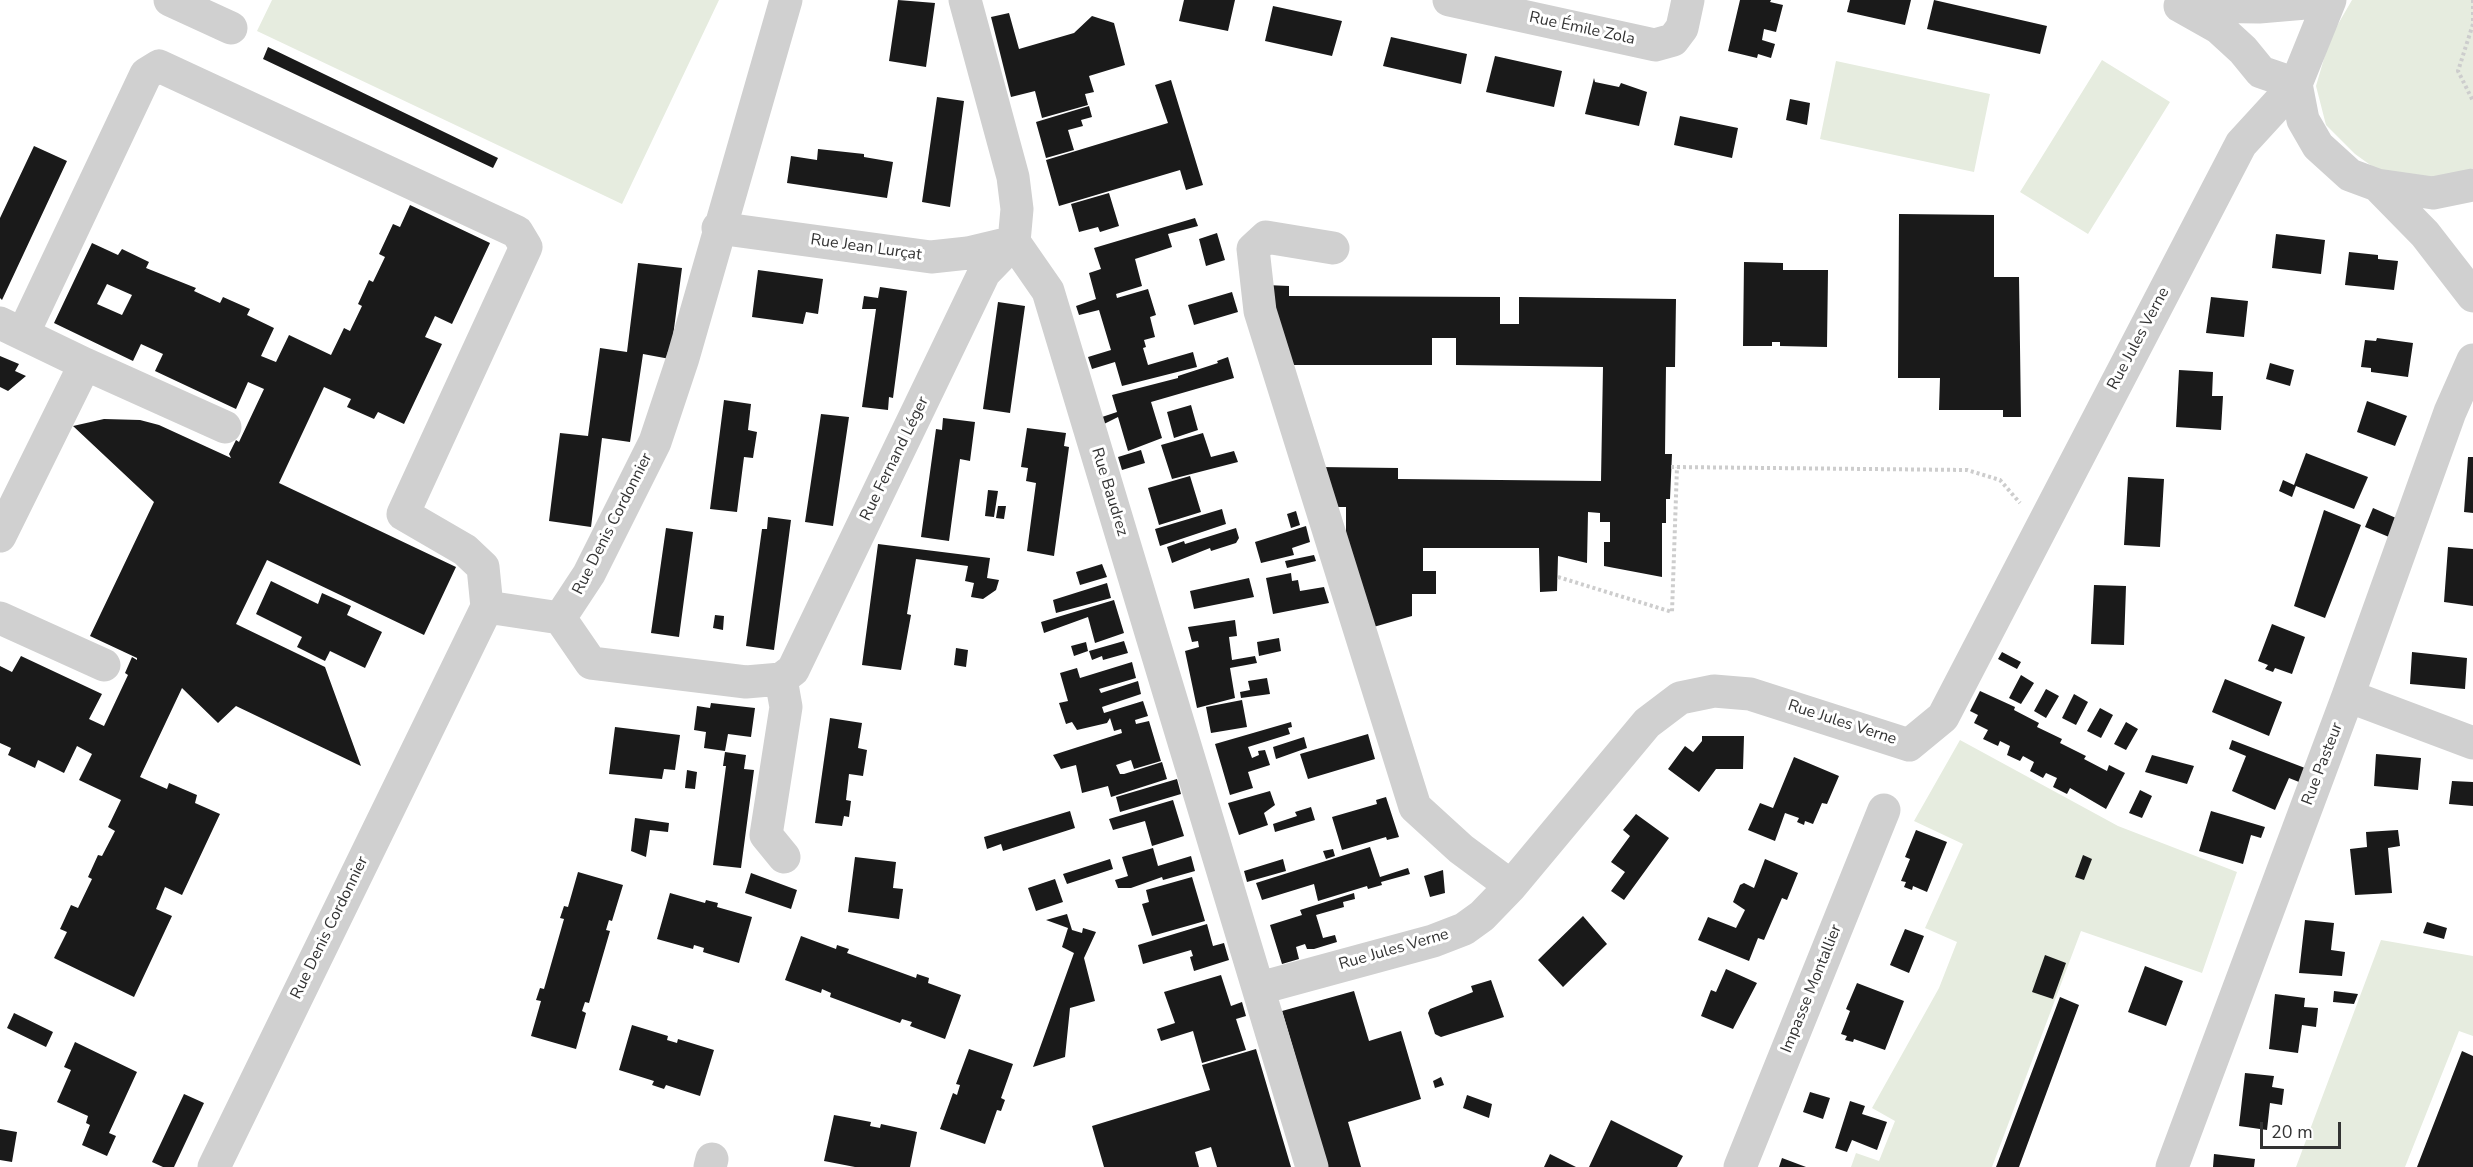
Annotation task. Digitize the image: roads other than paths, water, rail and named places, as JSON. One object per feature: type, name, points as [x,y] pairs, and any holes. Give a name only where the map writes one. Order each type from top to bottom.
[{"type":"street","points":[[170,0],[231,28]]},
{"type":"street","name":"Rue Denis Cordonnier","points":[[560,618],[589,574],[655,442],[683,358],[718,228],[786,0]]},
{"type":"street","points":[[965,0],[1013,177],[1017,209],[1014,242]]},
{"type":"street","name":"Rue Émile Zola","points":[[1449,0],[1655,45],[1673,40],[1682,28],[1688,0]]},
{"type":"street","points":[[2170,3],[2259,7],[2330,1],[2296,84],[2303,120],[2318,146],[2350,175],[2377,185],[2402,191],[2433,193],[2473,185]]},
{"type":"street","points":[[2170,3],[2219,28],[2243,50],[2261,72],[2296,84]]},
{"type":"street","points":[[225,427],[11,329],[146,74],[159,66],[517,232],[526,247],[403,514],[465,550],[483,567],[486,607],[560,618],[591,663],[746,682],[781,679],[786,707],[766,835],[784,857]]},
{"type":"street","name":"Rue Jules Verne","points":[[1260,988],[1433,941],[1464,929],[1482,916],[1511,886],[1647,723],[1680,698],[1714,691],[1750,693],[1909,745],[1943,717],[1978,654],[2034,537],[2241,144],[2296,84]]},
{"type":"street","points":[[2377,185],[2425,234],[2473,296]]},
{"type":"street","name":"Rue Jean Lurçat","points":[[718,228],[931,257],[969,253],[1014,242]]},
{"type":"street","points":[[1333,248],[1266,237],[1253,249],[1260,311],[1415,807],[1461,849],[1511,886]]},
{"type":"street","name":"Rue Fernand Léger","points":[[781,679],[793,670],[984,273],[1014,242]]},
{"type":"street","name":"Rue Baudrez","points":[[1014,242],[1048,291],[1260,988],[1312,1167]]},
{"type":"street","name":"Rue Pasteur","points":[[2172,1167],[2348,696],[2450,412],[2473,360]]},
{"type":"street","points":[[0,536],[85,364]]},
{"type":"street","name":"Rue Denis Cordonnier","points":[[214,1167],[486,607]]},
{"type":"street","points":[[0,618],[104,665]]},
{"type":"street","points":[[2348,696],[2473,743]]},
{"type":"street","name":"Impasse Montallier","points":[[1740,1167],[1884,810]]}]
